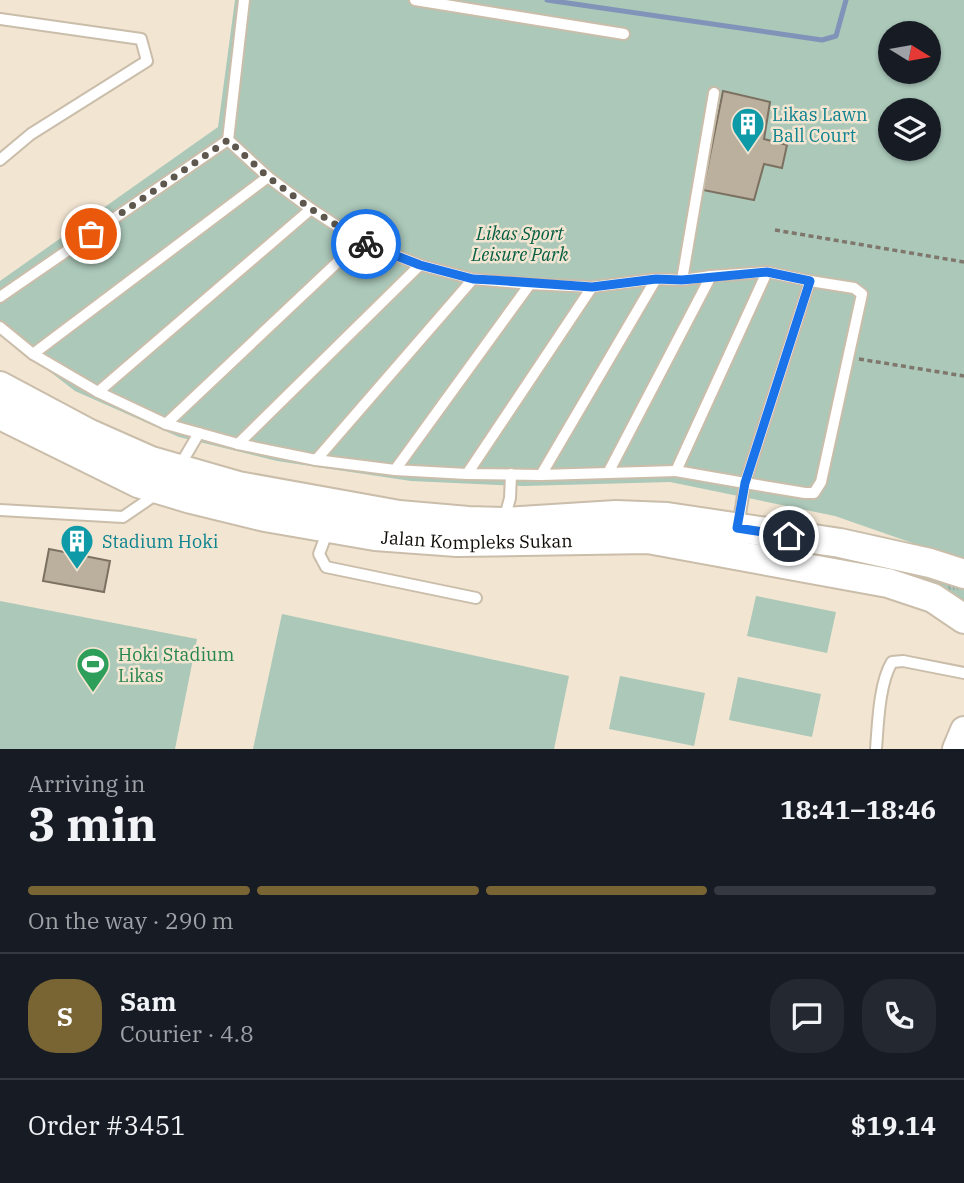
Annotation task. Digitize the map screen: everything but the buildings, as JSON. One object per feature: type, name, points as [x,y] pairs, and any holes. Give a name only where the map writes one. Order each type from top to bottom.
[{"type":"main road","name":"Jalan Kompleks Sukan","points":[[0,386],[90,435],[151,461],[170,480],[265,517],[375,536],[457,542],[502,532]]},
{"type":"main road","name":"Jalan Kompleks Sukan","points":[[0,415],[138,483],[170,480],[238,486],[502,532],[648,539],[839,543],[930,563],[964,574]]},
{"type":"main road","name":"Jalan Kompleks Sukan","points":[[732,540],[933,598],[964,618]]},
{"type":"lane","points":[[0,297],[228,140],[244,0]]},
{"type":"lane","points":[[415,0],[624,34]]},
{"type":"lane","points":[[0,19],[141,39],[147,61],[31,134],[0,160]]},
{"type":"lane","points":[[682,280],[714,93]]},
{"type":"lane","points":[[0,327],[33,354],[98,392],[166,424],[238,444],[316,460],[395,470],[467,474],[676,471],[805,493],[814,493],[821,482],[862,294],[854,288],[767,272],[682,280],[656,279],[592,287],[473,279],[420,265],[359,241],[268,177],[228,140]]},
{"type":"lane","points":[[33,354],[268,177]]},
{"type":"lane","points":[[98,392],[311,209]]},
{"type":"lane","points":[[166,424],[359,241]]},
{"type":"lane","points":[[238,444],[420,265]]},
{"type":"lane","points":[[676,471],[767,272]]},
{"type":"lane","points":[[608,473],[711,276]]},
{"type":"lane","points":[[316,460],[473,279]]},
{"type":"lane","points":[[541,475],[656,279]]},
{"type":"lane","points":[[732,540],[745,483],[810,281]]},
{"type":"lane","points":[[395,470],[530,284]]},
{"type":"lane","points":[[467,474],[592,287]]},
{"type":"lane","points":[[0,510],[123,517],[170,480],[199,433]]},
{"type":"lane","points":[[502,532],[510,499],[511,474]]},
{"type":"lane","points":[[330,528],[319,554],[326,567],[476,598]]},
{"type":"lane","points":[[876,749],[881,704],[892,662],[903,661],[964,673]]},
{"type":"path","points":[[775,230],[964,262]]},
{"type":"path","points":[[866,360],[964,376]]},
{"type":"green space","name":"Likas Sport Leisure Park","points":[[235,0],[964,0],[964,561],[835,516],[670,482],[523,486],[411,481],[277,461],[179,437],[75,391],[0,333],[0,281],[218,127]]},
{"type":"green space","points":[[913,574],[964,585],[964,601],[912,578]]},
{"type":"green space","points":[[756,596],[836,612],[827,653],[747,636]]},
{"type":"green space","name":"Hoki Stadium Likas","points":[[0,601],[197,639],[175,749],[0,749]]},
{"type":"green space","points":[[282,614],[569,676],[554,749],[253,749]]},
{"type":"green space","points":[[620,676],[705,693],[694,746],[609,729]]},
{"type":"green space","points":[[738,677],[821,694],[812,737],[729,720]]},
{"type":"waterway","points":[[547,0],[822,40],[836,36],[846,0]]},
{"type":"way so far","points":[[91,234],[228,140],[268,177],[311,209],[366,244]]},
{"type":"place","name":"Likas Lawn Ball Court","points":[[748,154]]},
{"type":"place","name":"Stadium Hoki","points":[[77,571]]},
{"type":"place","name":"Hoki Stadium Likas","points":[[93,694]]},
{"type":"route","points":[[366,244],[420,265],[473,279],[592,287],[656,279],[682,280],[767,272],[810,281],[745,483],[737,528],[789,536]]}]
